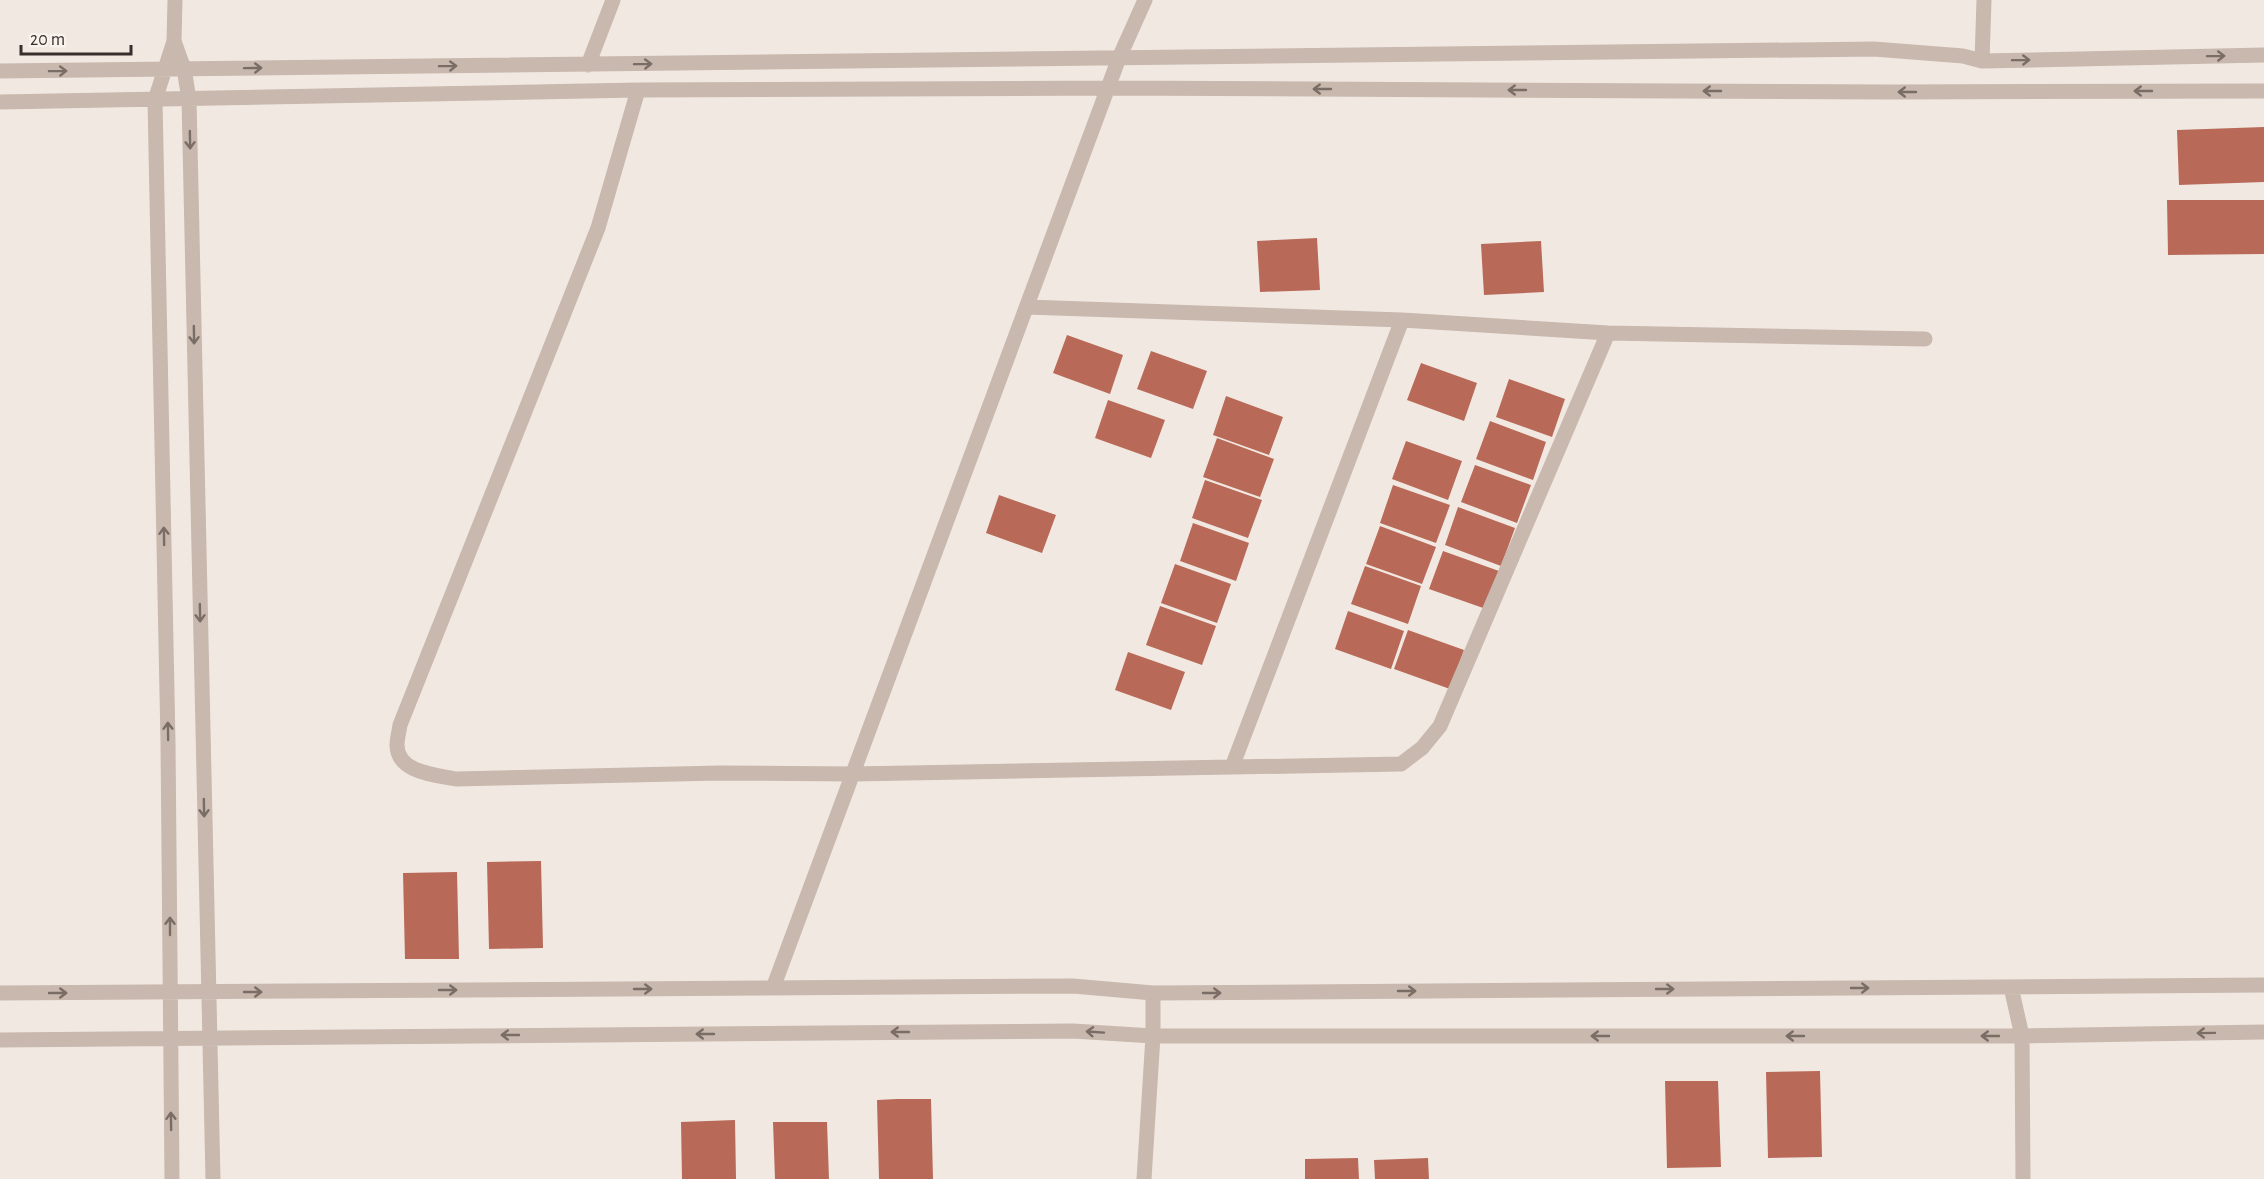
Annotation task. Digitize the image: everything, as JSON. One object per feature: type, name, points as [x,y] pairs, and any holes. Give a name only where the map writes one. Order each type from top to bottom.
[{"type":"street","points":[[172,1179],[168,742],[155,100],[174,41],[175,0]]},
{"type":"street","points":[[588,64],[613,0]]},
{"type":"street","points":[[773,988],[1119,58],[1145,0]]},
{"type":"street","points":[[1982,61],[1984,0]]},
{"type":"street","points":[[174,41],[184,69],[189,99],[213,1179]]},
{"type":"street","points":[[0,71],[1874,49],[1963,56],[1982,61],[2264,55]]},
{"type":"street","points":[[0,102],[638,90],[1109,88],[1878,92],[2264,91]]},
{"type":"street","points":[[638,90],[598,228],[400,725],[396,747],[406,764],[419,772],[456,779],[720,773],[853,774],[1401,764],[1422,748],[1440,726],[1608,333]]},
{"type":"street","points":[[1027,307],[1402,320],[1608,333],[1925,339]]},
{"type":"street","points":[[1232,767],[1402,320]]},
{"type":"street","points":[[0,993],[1072,986],[1153,993],[2264,985]]},
{"type":"street","points":[[2011,987],[2022,1036],[2022,1179]]},
{"type":"street","points":[[1144,1179],[1153,1036],[1153,993]]},
{"type":"street","points":[[0,1040],[1073,1031],[1153,1036],[2022,1036],[2264,1032]]},
{"type":"building","points":[[2264,127],[2264,182],[2179,185],[2177,130]]},
{"type":"building","points":[[2167,200],[2264,200],[2264,254],[2168,255]]},
{"type":"building","points":[[1317,238],[1320,290],[1260,292],[1257,241]]},
{"type":"building","points":[[1541,241],[1544,292],[1484,295],[1481,244]]},
{"type":"building","points":[[1067,335],[1123,355],[1110,394],[1053,373]]},
{"type":"building","points":[[1151,351],[1207,371],[1193,409],[1137,389]]},
{"type":"building","points":[[1421,363],[1477,383],[1464,421],[1407,400]]},
{"type":"building","points":[[1509,379],[1565,399],[1552,437],[1496,417]]},
{"type":"building","points":[[1226,396],[1283,417],[1269,455],[1213,435]]},
{"type":"building","points":[[1108,400],[1165,420],[1151,458],[1095,438]]},
{"type":"building","points":[[1490,421],[1546,442],[1533,480],[1476,459]]},
{"type":"building","points":[[1217,438],[1274,459],[1260,497],[1203,477]]},
{"type":"building","points":[[1406,441],[1462,461],[1448,500],[1392,479]]},
{"type":"building","points":[[1475,465],[1531,485],[1517,523],[1461,502]]},
{"type":"building","points":[[1205,480],[1262,500],[1248,538],[1192,518]]},
{"type":"building","points":[[1393,485],[1450,505],[1436,543],[1380,523]]},
{"type":"building","points":[[999,495],[1056,515],[1042,553],[986,533]]},
{"type":"building","points":[[1458,507],[1515,528],[1501,566],[1445,545]]},
{"type":"building","points":[[1193,523],[1249,543],[1236,581],[1180,561]]},
{"type":"building","points":[[1380,526],[1436,547],[1422,584],[1366,564]]},
{"type":"building","points":[[1443,551],[1499,571],[1486,609],[1429,589]]},
{"type":"building","points":[[1175,564],[1231,584],[1217,623],[1161,603]]},
{"type":"building","points":[[1365,566],[1421,586],[1408,624],[1351,604]]},
{"type":"building","points":[[1160,606],[1216,626],[1202,665],[1146,645]]},
{"type":"building","points":[[1348,611],[1404,631],[1391,669],[1335,649]]},
{"type":"building","points":[[1408,630],[1464,650],[1450,689],[1394,669]]},
{"type":"building","points":[[1128,652],[1185,672],[1171,710],[1115,690]]},
{"type":"building","points":[[541,861],[543,948],[489,949],[487,862]]},
{"type":"building","points":[[457,872],[459,959],[405,959],[403,873]]},
{"type":"building","points":[[1820,1071],[1822,1157],[1768,1158],[1766,1072]]},
{"type":"building","points":[[1665,1081],[1718,1081],[1721,1167],[1667,1168]]},
{"type":"building","points":[[931,1099],[933,1179],[879,1179],[877,1100]]},
{"type":"building","points":[[735,1120],[736,1179],[682,1179],[681,1122]]},
{"type":"building","points":[[773,1122],[827,1122],[829,1179],[775,1179]]},
{"type":"building","points":[[1358,1158],[1359,1179],[1305,1179],[1305,1159]]},
{"type":"building","points":[[1428,1158],[1429,1179],[1375,1179],[1374,1160]]}]
